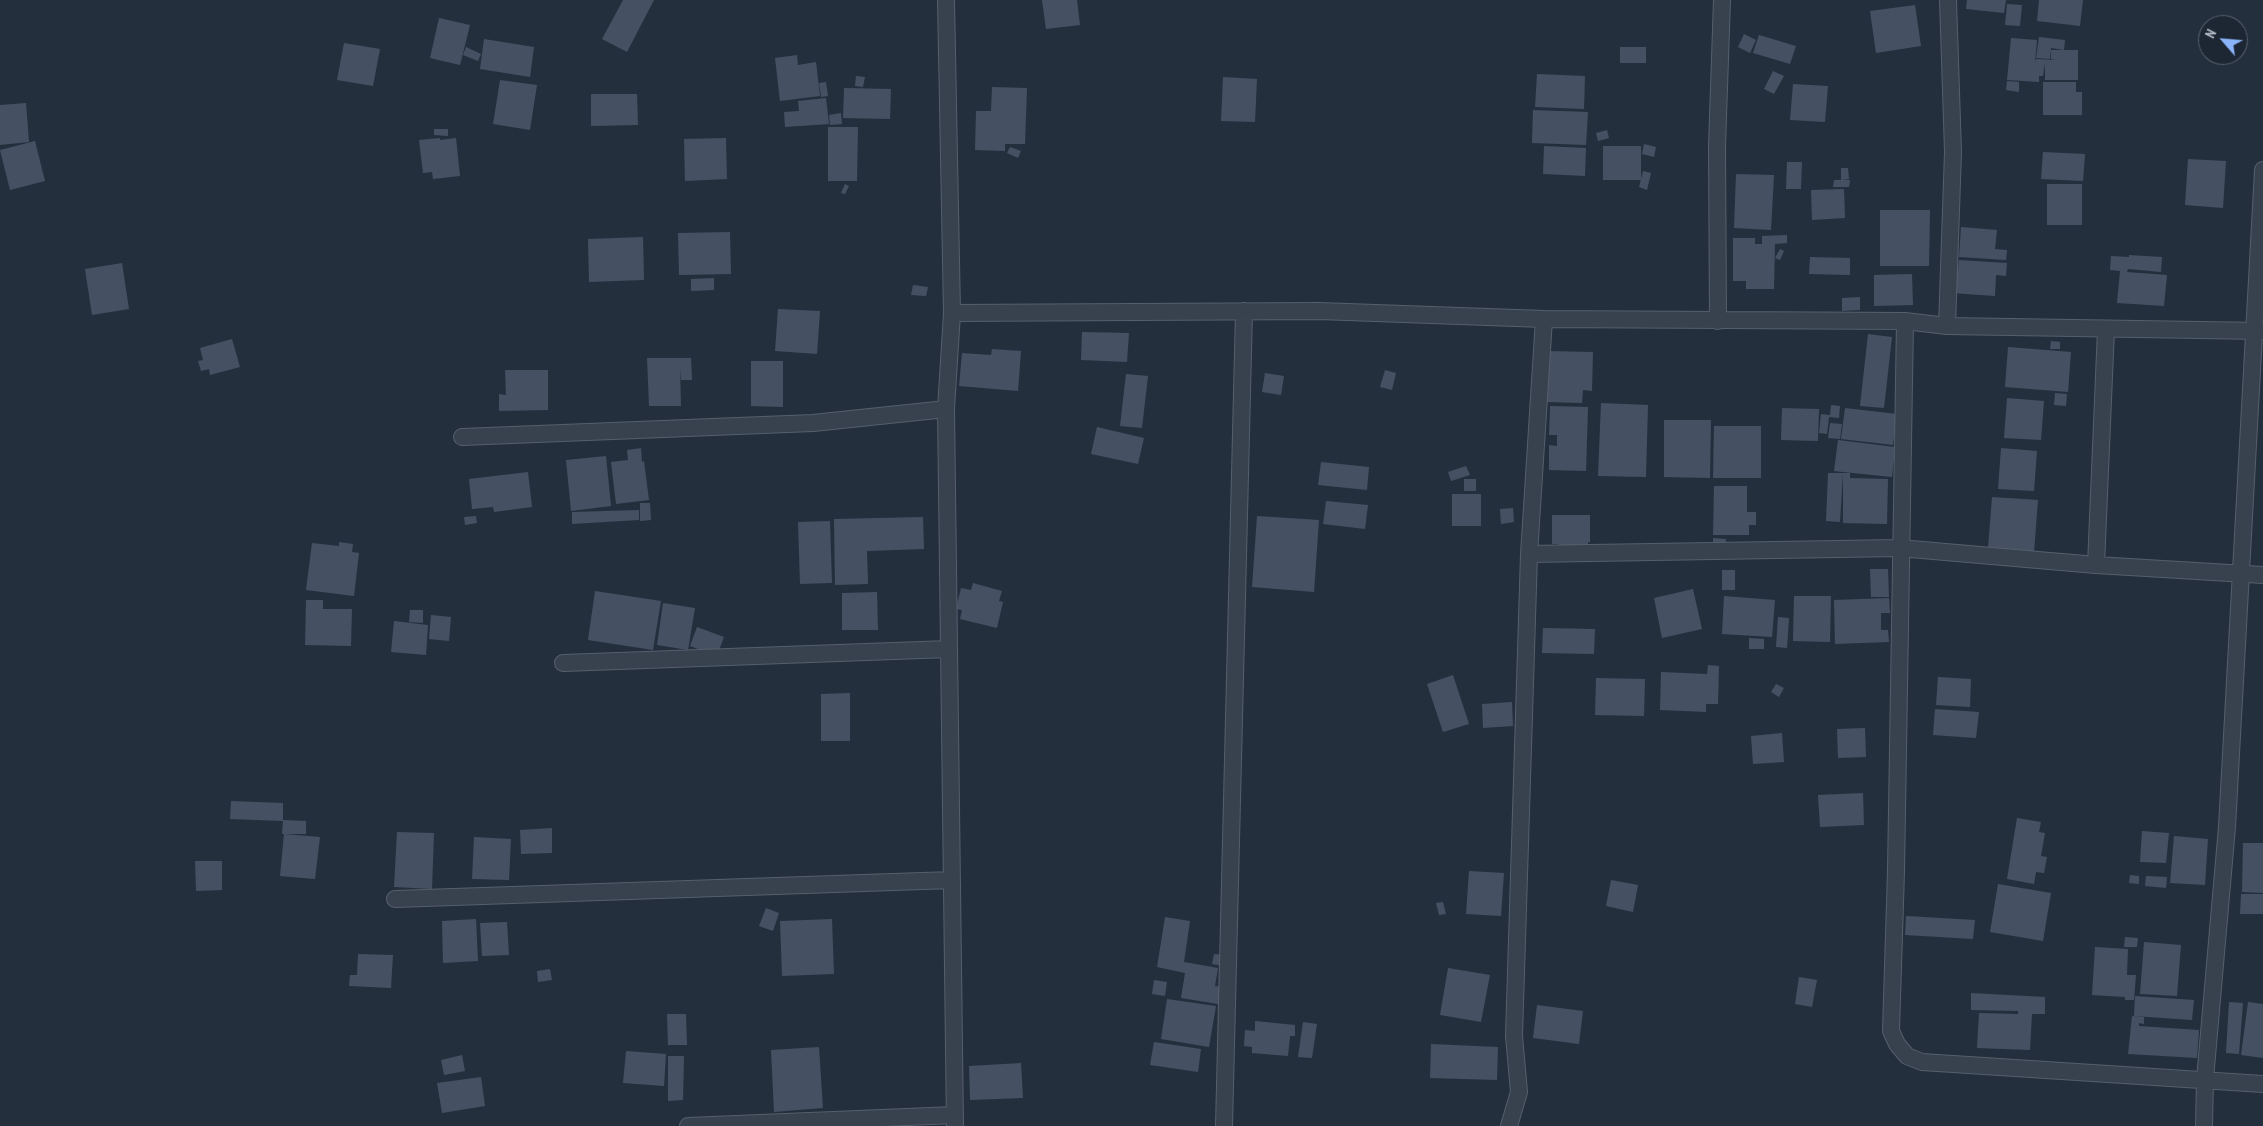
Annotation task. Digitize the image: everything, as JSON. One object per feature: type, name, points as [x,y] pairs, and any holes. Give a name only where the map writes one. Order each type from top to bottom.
[{"type":"street","points":[[688,1126],[955,1121],[946,409],[952,313],[946,0]]},
{"type":"street","points":[[1718,321],[1717,146],[1722,0]]},
{"type":"street","points":[[1947,326],[1953,152],[1948,0]]},
{"type":"street","points":[[2204,1126],[2205,1079],[2227,827],[2242,574],[2247,432],[2259,331],[2263,170]]},
{"type":"street","points":[[952,313],[1319,310],[1544,319],[1904,321],[1947,326],[2259,331]]},
{"type":"street","points":[[1224,1126],[1244,311]]},
{"type":"street","points":[[1509,1126],[1519,1092],[1514,1036],[1529,554],[1544,319]]},
{"type":"street","points":[[1904,321],[1899,548],[1896,871],[1890,1031],[1897,1044],[1907,1056],[1922,1062],[2263,1084]]},
{"type":"street","points":[[2096,565],[2106,329]]},
{"type":"street","points":[[462,437],[813,423],[946,409]]},
{"type":"street","points":[[1529,554],[1899,548],[2096,565],[2263,575]]},
{"type":"street","points":[[563,663],[949,649]]},
{"type":"street","points":[[395,899],[952,880]]},
{"type":"building","points":[[623,0],[654,0],[627,52],[602,39]]},
{"type":"building","points":[[1042,0],[1077,0],[1080,25],[1046,29]]},
{"type":"building","points":[[1967,0],[2006,0],[2004,13],[1966,9]]},
{"type":"building","points":[[2039,0],[2083,0],[2080,26],[2037,21]]},
{"type":"building","points":[[2007,4],[2022,5],[2020,26],[2005,25]]},
{"type":"building","points":[[1915,5],[1921,46],[1876,53],[1870,11]]},
{"type":"building","points":[[439,18],[470,25],[460,65],[430,58]]},
{"type":"building","points":[[1744,34],[1756,40],[1750,53],[1738,47]]},
{"type":"building","points":[[1759,35],[1796,46],[1790,64],[1753,53]]},
{"type":"building","points":[[2039,37],[2065,40],[2064,50],[2051,48],[2050,59],[2036,58]]},
{"type":"building","points":[[2011,38],[2037,40],[2035,63],[2036,59],[2055,60],[2051,59],[2051,50],[2078,50],[2078,80],[2045,80],[2045,63],[2043,76],[2039,76],[2039,82],[2007,80]]},
{"type":"building","points":[[484,39],[534,47],[530,77],[480,69]]},
{"type":"building","points":[[344,43],[380,49],[373,86],[337,80]]},
{"type":"building","points":[[466,47],[481,54],[478,61],[463,55]]},
{"type":"building","points":[[1620,47],[1646,47],[1646,63],[1620,63]]},
{"type":"building","points":[[797,55],[798,65],[816,62],[820,96],[780,101],[775,58]]},
{"type":"building","points":[[1773,71],[1784,76],[1774,94],[1764,89]]},
{"type":"building","points":[[1537,74],[1585,76],[1584,109],[1535,107]]},
{"type":"building","points":[[856,76],[865,77],[863,87],[855,86]]},
{"type":"building","points":[[1223,77],[1257,79],[1255,122],[1221,121]]},
{"type":"building","points":[[500,80],[537,85],[530,130],[493,124]]},
{"type":"building","points":[[2007,81],[2019,82],[2019,92],[2006,90]]},
{"type":"building","points":[[826,82],[828,96],[821,97],[819,83]]},
{"type":"building","points":[[2043,82],[2076,82],[2076,92],[2082,92],[2082,115],[2043,115]]},
{"type":"building","points":[[1793,84],[1828,86],[1825,122],[1790,120]]},
{"type":"building","points":[[992,87],[1027,88],[1025,144],[1005,144],[1005,151],[975,150],[976,111],[991,111]]},
{"type":"building","points":[[844,88],[891,89],[890,119],[843,118]]},
{"type":"building","points":[[591,94],[637,94],[638,125],[591,126]]},
{"type":"building","points":[[826,98],[829,124],[785,127],[784,112],[799,111],[798,101]]},
{"type":"building","points":[[26,103],[29,142],[0,145],[0,105]]},
{"type":"building","points":[[1533,110],[1588,112],[1586,145],[1532,143]]},
{"type":"building","points":[[841,113],[842,124],[830,125],[829,115]]},
{"type":"building","points":[[828,127],[858,127],[857,181],[828,181]]},
{"type":"building","points":[[434,129],[448,129],[448,136],[434,135]]},
{"type":"building","points":[[1607,130],[1609,138],[1598,141],[1596,133]]},
{"type":"building","points":[[440,138],[440,140],[456,138],[460,176],[433,179],[432,172],[423,173],[419,140]]},
{"type":"building","points":[[726,138],[727,179],[685,181],[684,139]]},
{"type":"building","points":[[35,141],[45,181],[10,190],[0,150]]},
{"type":"building","points":[[1644,144],[1656,147],[1654,157],[1642,154]]},
{"type":"building","points":[[1544,146],[1586,148],[1585,176],[1543,174]]},
{"type":"building","points":[[1603,146],[1641,146],[1641,180],[1603,180]]},
{"type":"building","points":[[1010,147],[1021,151],[1018,158],[1007,153]]},
{"type":"building","points":[[2043,152],[2085,154],[2083,181],[2041,179]]},
{"type":"building","points":[[2188,159],[2226,161],[2223,208],[2185,205]]},
{"type":"building","points":[[1787,162],[1802,162],[1801,189],[1786,189]]},
{"type":"building","points":[[1841,168],[1848,168],[1849,179],[1842,180],[1850,180],[1849,187],[1833,187],[1834,180],[1841,180]]},
{"type":"building","points":[[1643,171],[1651,173],[1647,190],[1639,187]]},
{"type":"building","points":[[1736,174],[1774,175],[1771,230],[1734,228]]},
{"type":"building","points":[[845,184],[849,186],[845,194],[841,193]]},
{"type":"building","points":[[2047,184],[2082,184],[2082,225],[2047,225]]},
{"type":"building","points":[[1844,189],[1845,218],[1812,220],[1811,190]]},
{"type":"building","points":[[1880,210],[1930,210],[1929,266],[1880,266]]},
{"type":"building","points":[[1961,227],[1997,230],[1995,249],[2007,250],[2006,260],[1959,257]]},
{"type":"building","points":[[730,232],[731,274],[679,275],[678,233]]},
{"type":"building","points":[[1787,235],[1787,243],[1775,244],[1774,289],[1746,289],[1746,281],[1733,281],[1733,238],[1755,238],[1755,244],[1762,244],[1762,236]]},
{"type":"building","points":[[643,237],[644,280],[589,282],[588,239]]},
{"type":"building","points":[[1780,249],[1784,251],[1780,260],[1775,258]]},
{"type":"building","points":[[2129,255],[2162,257],[2161,272],[2128,269],[2127,272],[2167,275],[2164,306],[2117,303],[2120,271],[2110,270],[2111,256],[2129,257]]},
{"type":"building","points":[[1810,257],[1850,258],[1850,275],[1809,274]]},
{"type":"building","points":[[1959,260],[2007,263],[2006,276],[1996,275],[1995,296],[1952,293],[1954,271],[1958,271]]},
{"type":"building","points":[[122,263],[129,309],[92,315],[85,269]]},
{"type":"building","points":[[1912,274],[1913,305],[1874,306],[1874,275]]},
{"type":"building","points":[[714,278],[714,290],[691,291],[691,279]]},
{"type":"building","points":[[913,285],[928,287],[926,296],[911,295]]},
{"type":"building","points":[[1860,297],[1860,310],[1842,311],[1842,298]]},
{"type":"building","points":[[778,309],[820,311],[817,354],[775,351]]},
{"type":"building","points":[[1082,332],[1129,333],[1127,362],[1081,360]]},
{"type":"building","points":[[1868,334],[1892,337],[1884,408],[1860,406]]},
{"type":"building","points":[[232,339],[240,367],[210,375],[209,369],[201,371],[198,361],[203,360],[200,348]]},
{"type":"building","points":[[2051,341],[2060,342],[2060,349],[2050,349]]},
{"type":"building","points":[[2008,347],[2071,352],[2068,392],[2005,387]]},
{"type":"building","points":[[992,349],[1021,351],[1018,391],[959,386],[962,353],[991,355]]},
{"type":"building","points":[[1547,351],[1593,352],[1592,391],[1583,390],[1582,403],[1545,402]]},
{"type":"building","points":[[647,358],[691,358],[692,380],[681,380],[680,368],[681,406],[649,406]]},
{"type":"building","points":[[751,361],[783,361],[783,407],[751,406]]},
{"type":"building","points":[[505,370],[548,370],[548,410],[499,411],[499,394],[506,395]]},
{"type":"building","points":[[1385,370],[1396,373],[1392,390],[1380,387]]},
{"type":"building","points":[[1265,373],[1284,376],[1281,395],[1262,392]]},
{"type":"building","points":[[1126,374],[1148,376],[1142,428],[1120,426]]},
{"type":"building","points":[[2055,393],[2067,394],[2066,406],[2054,405]]},
{"type":"building","points":[[2007,398],[2044,401],[2041,440],[2004,438]]},
{"type":"building","points":[[1601,403],[1648,405],[1646,477],[1598,476]]},
{"type":"building","points":[[1831,405],[1840,406],[1839,418],[1829,417],[1827,434],[1819,433],[1821,414],[1830,415]]},
{"type":"building","points":[[1550,406],[1588,407],[1586,471],[1549,470],[1549,445],[1557,446],[1557,435],[1549,435]]},
{"type":"building","points":[[1782,408],[1819,409],[1818,441],[1781,440]]},
{"type":"building","points":[[1845,408],[1897,414],[1893,445],[1841,439]]},
{"type":"building","points":[[1664,420],[1711,420],[1710,478],[1664,477]]},
{"type":"building","points":[[1830,423],[1842,424],[1840,439],[1828,438]]},
{"type":"building","points":[[1714,426],[1761,426],[1761,478],[1713,478]]},
{"type":"building","points":[[1097,427],[1144,438],[1138,464],[1091,454]]},
{"type":"building","points":[[1838,440],[1895,447],[1892,477],[1834,471]]},
{"type":"building","points":[[641,448],[649,500],[616,504],[611,462],[628,460],[627,450]]},
{"type":"building","points":[[2001,448],[2037,451],[2034,491],[1998,489]]},
{"type":"building","points":[[606,456],[611,506],[571,511],[566,460]]},
{"type":"building","points":[[1321,462],[1369,467],[1367,490],[1318,485]]},
{"type":"building","points":[[1466,466],[1470,475],[1451,481],[1448,472]]},
{"type":"building","points":[[528,472],[532,507],[494,512],[493,507],[472,509],[469,479]]},
{"type":"building","points":[[1828,473],[1843,473],[1840,522],[1826,521]]},
{"type":"building","points":[[1843,473],[1850,473],[1850,478],[1888,479],[1887,524],[1843,523]]},
{"type":"building","points":[[1464,479],[1476,479],[1476,491],[1464,491]]},
{"type":"building","points":[[1714,486],[1747,486],[1747,512],[1756,512],[1756,525],[1749,525],[1749,535],[1713,535]]},
{"type":"building","points":[[1452,494],[1481,494],[1481,526],[1452,526]]},
{"type":"building","points":[[1992,497],[2038,500],[2034,552],[1988,548]]},
{"type":"building","points":[[1326,501],[1368,505],[1365,529],[1323,524]]},
{"type":"building","points":[[640,503],[650,503],[651,520],[640,521]]},
{"type":"building","points":[[1513,508],[1514,522],[1501,524],[1500,509]]},
{"type":"building","points":[[639,510],[639,520],[572,524],[572,512]]},
{"type":"building","points":[[1552,515],[1590,515],[1588,551],[1559,551],[1559,544],[1552,544]]},
{"type":"building","points":[[476,516],[477,523],[465,525],[464,517]]},
{"type":"building","points":[[1257,516],[1319,520],[1314,592],[1252,587]]},
{"type":"building","points":[[923,517],[924,549],[867,551],[868,584],[835,585],[834,519]]},
{"type":"building","points":[[830,521],[832,583],[800,584],[798,522]]},
{"type":"building","points":[[1713,538],[1726,539],[1725,550],[1713,549]]},
{"type":"building","points":[[339,542],[353,544],[352,552],[359,553],[354,596],[306,590],[312,543],[339,546]]},
{"type":"building","points":[[1870,569],[1888,569],[1889,597],[1871,597]]},
{"type":"building","points":[[1722,570],[1735,570],[1735,590],[1722,590]]},
{"type":"building","points":[[973,583],[1002,591],[999,601],[1003,602],[997,628],[960,619],[962,610],[956,609],[961,588],[971,590]]},
{"type":"building","points":[[1693,589],[1702,629],[1662,638],[1654,598]]},
{"type":"building","points":[[595,591],[661,601],[653,650],[588,640]]},
{"type":"building","points":[[877,592],[878,630],[842,630],[842,593]]},
{"type":"building","points":[[1724,596],[1775,600],[1772,637],[1722,634]]},
{"type":"building","points":[[1794,596],[1831,596],[1830,642],[1793,641]]},
{"type":"building","points":[[1889,598],[1890,613],[1881,613],[1881,630],[1888,630],[1889,642],[1835,644],[1834,600]]},
{"type":"building","points":[[306,600],[323,600],[323,609],[352,609],[351,646],[305,645]]},
{"type":"building","points":[[663,603],[695,608],[688,650],[657,645]]},
{"type":"building","points":[[410,610],[423,610],[423,623],[409,622]]},
{"type":"building","points":[[431,615],[451,617],[449,641],[429,639]]},
{"type":"building","points":[[1778,617],[1789,618],[1787,648],[1776,647]]},
{"type":"building","points":[[394,621],[428,625],[426,655],[391,652]]},
{"type":"building","points":[[697,627],[724,637],[717,656],[690,646]]},
{"type":"building","points":[[1543,628],[1595,629],[1594,654],[1542,653]]},
{"type":"building","points":[[1749,638],[1764,639],[1764,649],[1749,649]]},
{"type":"building","points":[[1708,665],[1719,666],[1718,704],[1706,704],[1706,712],[1660,710],[1661,672],[1707,674]]},
{"type":"building","points":[[1453,675],[1469,724],[1443,732],[1427,684]]},
{"type":"building","points":[[1938,677],[1971,679],[1970,707],[1936,705]]},
{"type":"building","points":[[1596,678],[1645,679],[1644,716],[1595,715]]},
{"type":"building","points":[[1776,684],[1784,688],[1779,697],[1771,692]]},
{"type":"building","points":[[850,693],[850,741],[821,741],[821,694]]},
{"type":"building","points":[[1512,702],[1513,726],[1483,728],[1482,704]]},
{"type":"building","points":[[1935,709],[1979,712],[1976,738],[1933,735]]},
{"type":"building","points":[[1865,728],[1866,757],[1838,758],[1837,729]]},
{"type":"building","points":[[1782,733],[1784,762],[1753,764],[1751,736]]},
{"type":"building","points":[[1863,793],[1864,825],[1820,827],[1818,795]]},
{"type":"building","points":[[231,801],[283,803],[283,820],[306,821],[306,834],[282,834],[283,821],[230,819]]},
{"type":"building","points":[[2017,818],[2041,822],[2039,832],[2045,833],[2041,856],[2047,857],[2044,873],[2036,872],[2034,884],[2007,879]]},
{"type":"building","points":[[552,828],[552,853],[521,854],[520,830]]},
{"type":"building","points":[[2142,831],[2169,833],[2166,863],[2140,862]]},
{"type":"building","points":[[397,832],[434,833],[432,889],[394,887]]},
{"type":"building","points":[[284,834],[320,837],[315,879],[280,876]]},
{"type":"building","points":[[2174,836],[2208,839],[2205,885],[2170,883]]},
{"type":"building","points":[[474,837],[511,839],[509,880],[472,879]]},
{"type":"building","points":[[2243,843],[2263,843],[2263,893],[2242,892]]},
{"type":"building","points":[[195,861],[222,861],[222,890],[196,891]]},
{"type":"building","points":[[1469,871],[1504,873],[1501,916],[1466,914]]},
{"type":"building","points":[[2130,875],[2139,876],[2139,884],[2129,883]]},
{"type":"building","points":[[2146,876],[2167,877],[2166,888],[2145,886]]},
{"type":"building","points":[[1611,880],[1638,885],[1633,912],[1606,906]]},
{"type":"building","points":[[1998,884],[2051,893],[2043,941],[1990,932]]},
{"type":"building","points":[[2241,894],[2263,894],[2263,914],[2240,914]]},
{"type":"building","points":[[1443,902],[1446,914],[1439,915],[1436,903]]},
{"type":"building","points":[[766,908],[779,913],[773,931],[759,926]]},
{"type":"building","points":[[1906,916],[1975,920],[1973,939],[1905,935]]},
{"type":"building","points":[[1165,917],[1190,921],[1184,962],[1218,968],[1215,986],[1221,987],[1218,1004],[1181,998],[1185,973],[1157,967]]},
{"type":"building","points":[[476,919],[478,961],[443,963],[442,921]]},
{"type":"building","points":[[832,919],[834,974],[782,976],[780,921]]},
{"type":"building","points":[[507,922],[509,955],[482,956],[480,923]]},
{"type":"building","points":[[2125,937],[2138,938],[2137,947],[2124,947]]},
{"type":"building","points":[[2144,942],[2181,945],[2177,996],[2140,994]]},
{"type":"building","points":[[2095,947],[2128,949],[2127,975],[2136,975],[2134,1000],[2125,1000],[2125,997],[2092,995]]},
{"type":"building","points":[[358,954],[393,955],[391,988],[349,986],[350,975],[357,975]]},
{"type":"building","points":[[1214,954],[1225,955],[1224,966],[1212,964]]},
{"type":"building","points":[[1448,968],[1490,975],[1481,1022],[1440,1015]]},
{"type":"building","points":[[550,969],[552,980],[538,982],[537,971]]},
{"type":"building","points":[[1799,977],[1817,980],[1812,1007],[1795,1004]]},
{"type":"building","points":[[1154,980],[1167,982],[1165,996],[1152,994]]},
{"type":"building","points":[[1971,993],[2045,997],[2045,1014],[2032,1014],[2030,1050],[1977,1048],[1979,1013],[2018,1014],[2018,1011],[1971,1010]]},
{"type":"building","points":[[2135,996],[2194,1000],[2192,1020],[2134,1016]]},
{"type":"building","points":[[1167,999],[1216,1006],[1209,1047],[1161,1039]]},
{"type":"building","points":[[2229,1002],[2243,1003],[2239,1054],[2226,1053]]},
{"type":"building","points":[[2248,1002],[2263,1004],[2263,1058],[2241,1055]]},
{"type":"building","points":[[1537,1005],[1583,1011],[1579,1044],[1533,1038]]},
{"type":"building","points":[[667,1014],[686,1014],[687,1045],[668,1045]]},
{"type":"building","points":[[2132,1016],[2144,1017],[2144,1024],[2139,1023],[2139,1026],[2199,1030],[2197,1058],[2128,1054]]},
{"type":"building","points":[[1255,1021],[1295,1025],[1295,1036],[1290,1036],[1288,1056],[1252,1053],[1252,1047],[1244,1046],[1245,1030],[1255,1031]]},
{"type":"building","points":[[1303,1022],[1317,1024],[1312,1058],[1298,1057]]},
{"type":"building","points":[[1154,1042],[1201,1049],[1198,1072],[1150,1065]]},
{"type":"building","points":[[1431,1044],[1498,1047],[1497,1080],[1430,1078]]},
{"type":"building","points":[[819,1047],[823,1108],[774,1112],[771,1050]]},
{"type":"building","points":[[626,1051],[666,1054],[664,1086],[623,1083]]},
{"type":"building","points":[[462,1055],[465,1071],[444,1075],[441,1060]]},
{"type":"building","points":[[668,1056],[684,1056],[683,1100],[668,1101]]},
{"type":"building","points":[[1021,1063],[1023,1098],[970,1100],[969,1066]]},
{"type":"building","points":[[481,1077],[485,1106],[442,1113],[437,1083]]}]
